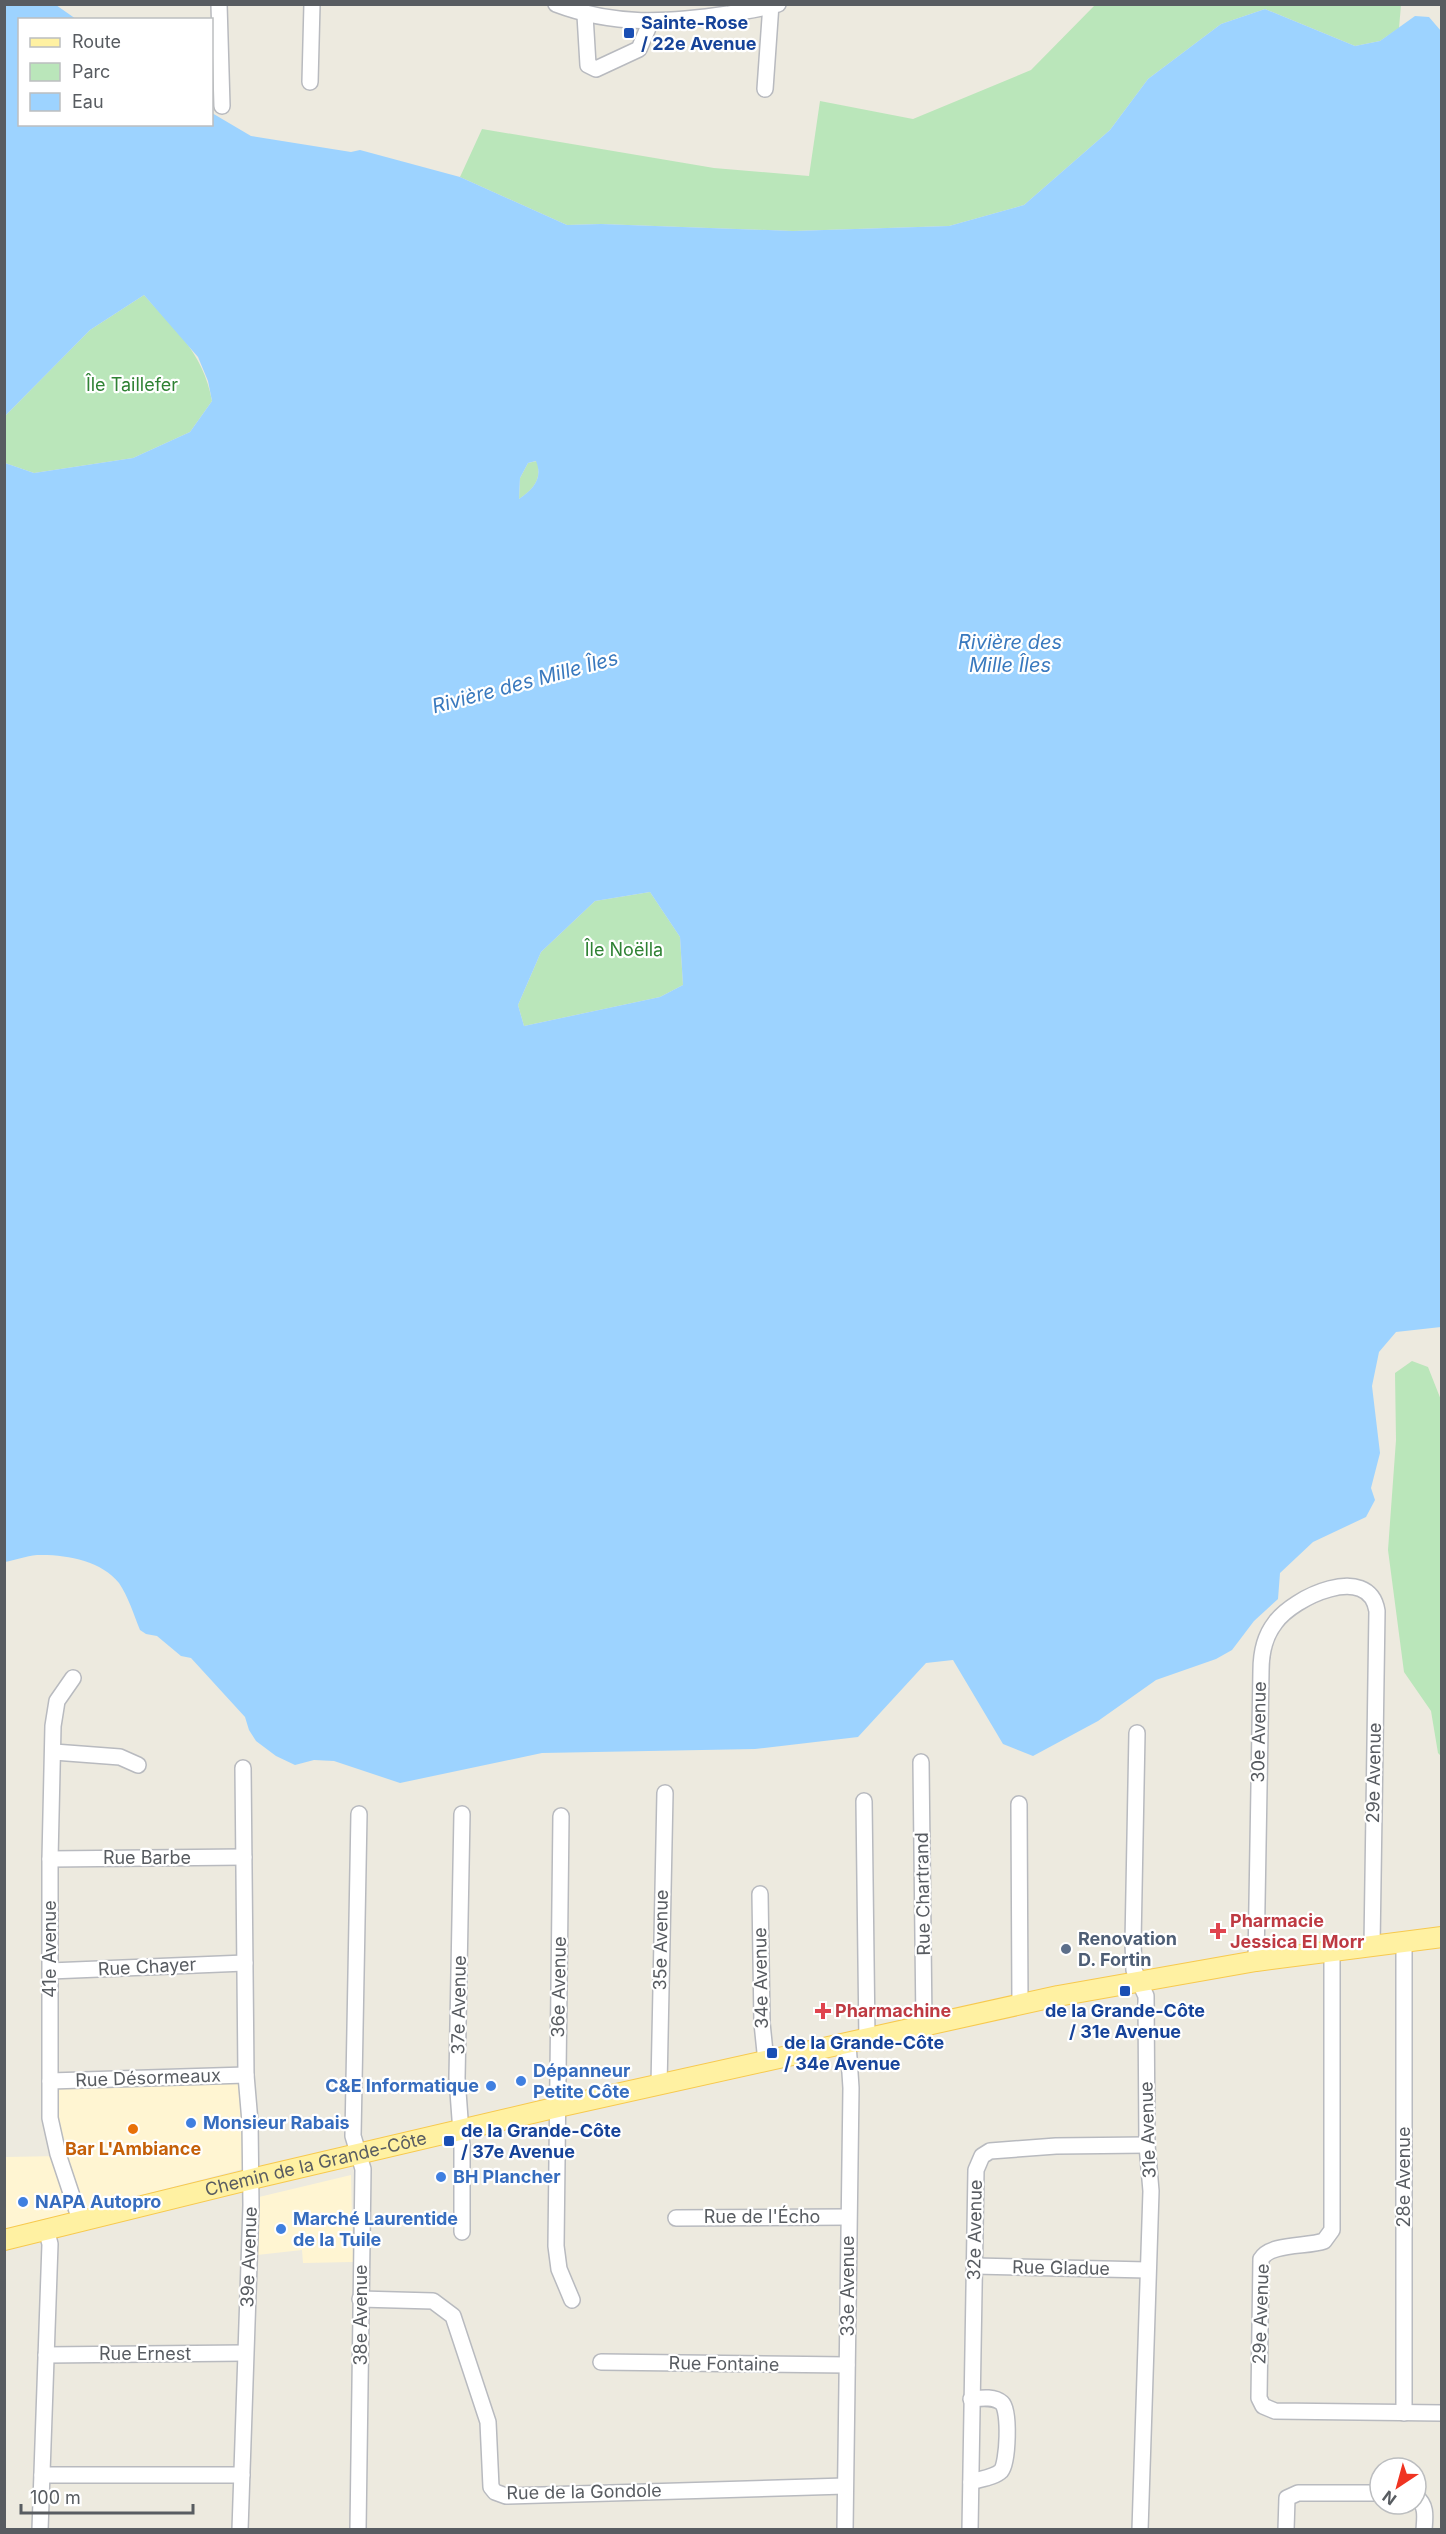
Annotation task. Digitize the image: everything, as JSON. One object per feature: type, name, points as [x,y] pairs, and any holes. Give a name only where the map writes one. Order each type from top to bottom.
[{"type":"main road","name":"Chemin de la Grande-Côte","points":[[4,2240],[250,2179],[558,2107],[924,2025],[1139,1981],[1256,1961],[1442,1937]]},
{"type":"street","points":[[219,4],[222,106]]},
{"type":"street","points":[[310,82],[312,4]]},
{"type":"street","points":[[556,4],[585,15],[621,21],[680,21],[773,5],[765,89]]},
{"type":"street","points":[[621,4],[621,21]]},
{"type":"street","points":[[585,15],[588,65],[596,69],[639,49],[651,21]]},
{"type":"street","name":"30e Avenue","points":[[1256,1961],[1261,1671],[1264,1645],[1279,1617],[1300,1600],[1315,1594],[1339,1587],[1354,1587],[1365,1590],[1375,1601]]},
{"type":"street","name":"29e Avenue","points":[[1372,1946],[1375,1601]]},
{"type":"street","name":"41e Avenue","points":[[73,1678],[57,1701],[53,1726],[50,1859],[50,2118],[58,2154],[80,2220]]},
{"type":"street","name":"31e Avenue","points":[[1137,1734],[1133,1943],[1134,1970],[1146,1996],[1147,2145],[1151,2191],[1140,2529]]},
{"type":"street","points":[[54,1752],[120,1757],[138,1765]]},
{"type":"street","name":"Rue Chartrand","points":[[921,1762],[924,2025]]},
{"type":"street","name":"39e Avenue","points":[[240,2529],[250,2179],[250,2122],[246,2075],[243,1768]]},
{"type":"street","name":"35e Avenue","points":[[659,2086],[664,1793]]},
{"type":"street","name":"33e Avenue","points":[[845,2529],[851,2072],[857,2041],[864,1801]]},
{"type":"street","points":[[1019,1804],[1020,2005]]},
{"type":"street","name":"38e Avenue","points":[[358,2529],[363,2169],[354,2144],[353,2129],[359,1814]]},
{"type":"street","name":"37e Avenue","points":[[462,1814],[457,2079],[462,2232]]},
{"type":"street","name":"36e Avenue","points":[[561,1815],[556,2255],[559,2269],[572,2300]]},
{"type":"street","name":"Rue Barbe","points":[[50,1859],[244,1857]]},
{"type":"street","name":"34e Avenue","points":[[760,1894],[762,2032],[766,2062]]},
{"type":"street","name":"28e Avenue","points":[[1404,1942],[1404,2413]]},
{"type":"street","name":"29e Avenue","points":[[1332,1951],[1332,2230],[1324,2241],[1276,2249],[1267,2252],[1261,2259],[1259,2398],[1263,2406],[1275,2411],[1404,2413]]},
{"type":"street","name":"Rue Chayer","points":[[50,1971],[245,1963]]},
{"type":"street","name":"Rue Désormeaux","points":[[50,2081],[246,2075]]},
{"type":"street","name":"32e Avenue","points":[[970,2529],[976,2170],[982,2156],[990,2151],[1056,2146],[1147,2145]]},
{"type":"street","name":"Rue de l'Écho","points":[[676,2218],[848,2217]]},
{"type":"street","points":[[40,2529],[50,2244],[46,2229]]},
{"type":"street","name":"Rue Gladue","points":[[975,2266],[1147,2270]]},
{"type":"street","name":"Rue de la Gondole","points":[[360,2299],[433,2301],[453,2316],[488,2422],[491,2487],[495,2492],[506,2496],[845,2486]]},
{"type":"street","name":"Rue Ernest","points":[[46,2355],[245,2353]]},
{"type":"street","name":"Rue Fontaine","points":[[601,2362],[847,2365]]},
{"type":"street","points":[[971,2399],[989,2398],[1002,2403],[1007,2411],[1006,2464],[1000,2473],[971,2482]]},
{"type":"street","points":[[1404,2413],[1442,2413]]},
{"type":"street","points":[[42,2475],[242,2475]]},
{"type":"street","points":[[1286,2529],[1287,2498],[1298,2493],[1368,2493]]},
{"type":"shaded area","points":[[242,2079],[243,2169],[5,2230],[5,2157],[61,2156],[56,2115],[58,2085]]},
{"type":"shaded area","points":[[351,2175],[353,2262],[303,2263],[302,2250],[257,2255],[259,2197]]},
{"type":"green space","points":[[1095,5],[1401,5],[1399,28],[1380,41],[1355,46],[1265,9],[1221,24],[1148,79],[1110,130],[1024,205],[949,226],[793,231],[601,224],[567,225],[460,177],[482,129],[714,168],[809,176],[820,101],[913,119],[1031,70]]},
{"type":"green space","name":"Île Taillefer","points":[[144,295],[177,331],[195,355],[208,384],[212,401],[190,432],[133,458],[34,473],[5,463],[5,416],[90,330]]},
{"type":"green space","points":[[537,461],[536,483],[519,499],[520,478],[528,463]]},
{"type":"green space","name":"Île Noëlla","points":[[650,892],[680,937],[683,985],[660,997],[524,1026],[518,1005],[541,952],[595,901]]},
{"type":"green space","points":[[1412,1361],[1428,1367],[1441,1400],[1441,1756],[1438,1753],[1431,1711],[1404,1672],[1388,1550],[1396,1440],[1395,1373]]},
{"type":"water","name":"Rivière des Mille Îles","points":[[5,4],[56,5],[75,18],[18,18],[18,126],[213,126],[213,114],[251,136],[351,152],[360,150],[460,177],[567,225],[601,224],[793,231],[949,226],[1024,205],[1110,130],[1148,79],[1221,24],[1265,9],[1355,46],[1380,41],[1415,16],[1429,17],[1441,31],[1441,1327],[1396,1332],[1379,1352],[1372,1386],[1380,1453],[1371,1488],[1375,1500],[1366,1517],[1313,1542],[1280,1573],[1278,1599],[1254,1621],[1232,1650],[1216,1659],[1156,1680],[1098,1721],[1033,1756],[1003,1744],[953,1660],[926,1663],[858,1737],[755,1749],[542,1753],[400,1783],[334,1761],[314,1760],[295,1765],[276,1756],[256,1741],[245,1717],[191,1658],[181,1656],[157,1636],[140,1630],[119,1583],[102,1569],[81,1560],[59,1556],[37,1555],[5,1562],[5,463],[34,473],[133,458],[190,432],[212,401],[208,381],[198,357],[144,295],[90,330],[5,416]],"holes":[[[536,461],[538,467],[536,483],[519,499],[520,478],[528,463]],[[650,892],[680,937],[683,985],[660,997],[524,1026],[518,1005],[541,952],[595,901]]]},
{"type":"place","name":"Sainte-Rose / 22e Avenue","points":[[629,33]]},
{"type":"place","name":"Pharmacie Jessica El Morr","points":[[1218,1931]]},
{"type":"place","name":"Renovation D. Fortin","points":[[1066,1949]]},
{"type":"place","name":"de la Grande-Côte / 31e Avenue","points":[[1125,1991]]},
{"type":"place","name":"Pharmachine","points":[[823,2011]]},
{"type":"place","name":"de la Grande-Côte / 34e Avenue","points":[[772,2053]]},
{"type":"place","name":"Dépanneur Petite Côte","points":[[521,2081]]},
{"type":"place","name":"C&E Informatique","points":[[491,2086]]},
{"type":"place","name":"Monsieur Rabais","points":[[191,2123]]},
{"type":"place","name":"Bar L'Ambiance","points":[[133,2129]]},
{"type":"place","name":"de la Grande-Côte / 37e Avenue","points":[[449,2141]]},
{"type":"place","name":"BH Plancher","points":[[441,2177]]},
{"type":"place","name":"NAPA Autopro","points":[[23,2202]]},
{"type":"place","name":"Marché Laurentide de la Tuile","points":[[281,2229]]}]
